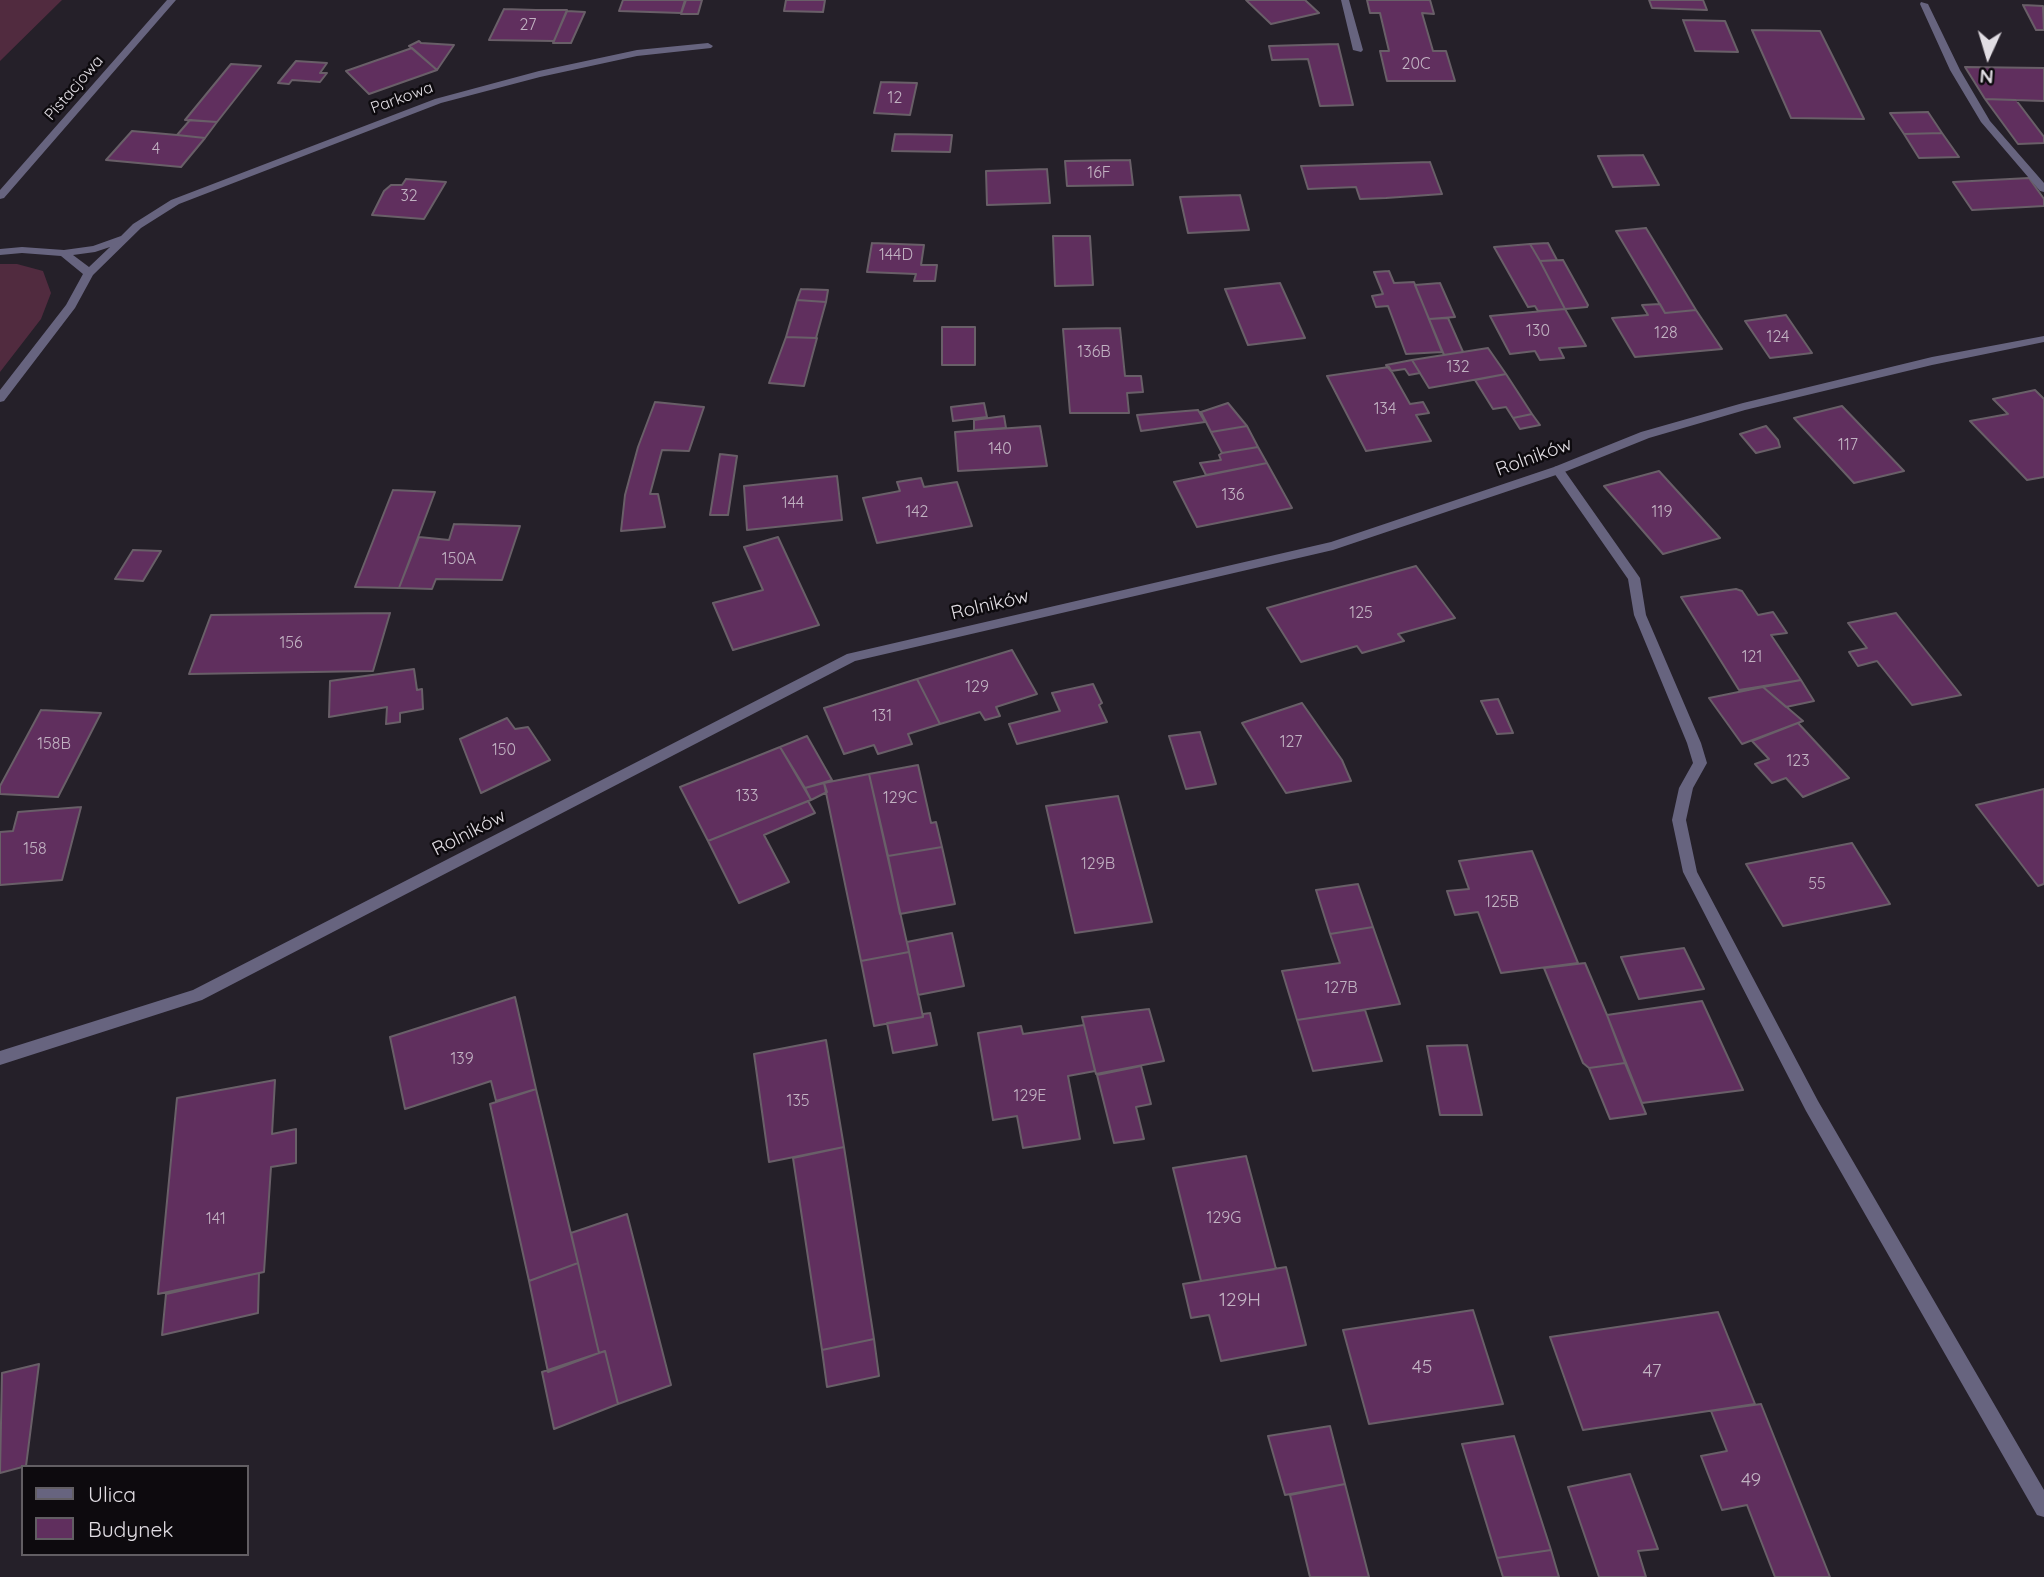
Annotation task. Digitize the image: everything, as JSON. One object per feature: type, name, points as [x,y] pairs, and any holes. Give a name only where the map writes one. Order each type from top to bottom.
[{"type":"street","name":"Pistacjowa","points":[[0,196],[172,0]]},
{"type":"street","points":[[1345,0],[1358,50]]},
{"type":"street","points":[[1924,4],[1955,70],[1986,122],[2044,189]]},
{"type":"street","name":"Parkowa","points":[[0,398],[71,306],[89,273],[153,214],[175,202],[438,101],[538,74],[637,53],[708,46]]},
{"type":"street","name":"Parkowa","points":[[0,252],[22,250],[64,253],[95,249],[127,236]]},
{"type":"street","points":[[64,253],[89,273]]},
{"type":"street","name":"Rolników","points":[[0,1058],[197,995],[852,657],[1333,546],[1558,470],[1645,435],[1743,407],[1932,361],[2044,339]]},
{"type":"street","points":[[1558,470],[1634,578],[1640,615],[1697,753],[1700,763],[1686,788],[1679,820],[1690,872],[1812,1106],[2044,1508]]},
{"type":"shaded area","points":[[0,0],[62,0],[0,61]]},
{"type":"shaded area","points":[[0,264],[17,264],[43,271],[51,293],[41,319],[0,372]]},
{"type":"building","points":[[623,0],[685,0],[681,13],[619,11]]},
{"type":"building","points":[[686,0],[702,0],[698,14],[681,14]]},
{"type":"building","points":[[786,0],[825,0],[823,12],[784,11]]},
{"type":"building","points":[[1246,0],[1305,0],[1319,13],[1271,24]]},
{"type":"building","points":[[1367,0],[1430,0],[1434,14],[1422,13],[1433,51],[1446,51],[1455,81],[1387,81],[1380,51],[1389,51],[1380,13],[1370,13]]},
{"type":"building","points":[[1649,0],[1703,0],[1707,10],[1652,8]]},
{"type":"building","points":[[2023,5],[2043,6],[2044,30],[2036,30]]},
{"type":"building","points":[[504,9],[567,10],[554,41],[489,40]]},
{"type":"building","points":[[567,11],[585,12],[571,43],[553,43]]},
{"type":"building","points":[[1683,20],[1725,21],[1738,52],[1695,51]]},
{"type":"building","points":[[1752,30],[1820,31],[1864,119],[1791,118]]},
{"type":"building","points":[[419,41],[454,45],[437,70],[409,46]]},
{"type":"building","points":[[1338,44],[1353,105],[1320,106],[1308,59],[1272,60],[1269,46]]},
{"type":"building","points":[[412,48],[437,70],[369,94],[346,71]]},
{"type":"building","points":[[296,61],[327,63],[320,73],[327,73],[320,82],[292,80],[289,84],[278,83]]},
{"type":"building","points":[[231,64],[261,66],[217,122],[185,120]]},
{"type":"building","points":[[1965,67],[2044,68],[2044,101],[1985,99]]},
{"type":"building","points":[[881,82],[917,83],[910,115],[874,113]]},
{"type":"building","points":[[1985,99],[2016,100],[2044,137],[2044,143],[2018,144]]},
{"type":"building","points":[[1928,112],[1942,133],[1904,134],[1890,113]]},
{"type":"building","points":[[190,120],[217,122],[205,138],[177,135]]},
{"type":"building","points":[[132,131],[205,138],[181,167],[106,160]]},
{"type":"building","points":[[1942,133],[1959,157],[1919,158],[1904,134]]},
{"type":"building","points":[[895,134],[952,135],[950,152],[892,151]]},
{"type":"building","points":[[1643,155],[1659,185],[1613,187],[1598,156]]},
{"type":"building","points":[[1130,160],[1133,185],[1067,186],[1065,161]]},
{"type":"building","points":[[1430,162],[1442,194],[1360,199],[1356,187],[1308,189],[1301,166]]},
{"type":"building","points":[[1047,169],[1050,203],[987,205],[986,171]]},
{"type":"building","points":[[2029,178],[2044,199],[2044,206],[1972,210],[1953,182]]},
{"type":"building","points":[[406,179],[446,182],[424,219],[372,215],[384,191],[391,185],[402,185]]},
{"type":"building","points":[[1240,195],[1249,230],[1188,233],[1180,197]]},
{"type":"building","points":[[1646,228],[1696,310],[1665,313],[1616,231]]},
{"type":"building","points":[[1053,236],[1090,236],[1093,285],[1055,286]]},
{"type":"building","points":[[872,243],[924,245],[921,265],[937,265],[935,281],[914,281],[916,274],[867,272]]},
{"type":"building","points":[[1548,243],[1557,260],[1540,261],[1530,244]]},
{"type":"building","points":[[1530,244],[1565,309],[1538,311],[1535,306],[1528,307],[1494,247]]},
{"type":"building","points":[[1563,260],[1587,307],[1565,309],[1540,261]]},
{"type":"building","points":[[1389,271],[1394,283],[1414,282],[1442,352],[1406,354],[1388,306],[1376,307],[1372,296],[1383,294],[1374,272]]},
{"type":"building","points":[[1280,283],[1305,338],[1248,345],[1225,289]]},
{"type":"building","points":[[1440,283],[1455,317],[1429,319],[1415,285]]},
{"type":"building","points":[[801,289],[828,290],[826,302],[797,300]]},
{"type":"building","points":[[797,300],[826,302],[816,338],[786,337]]},
{"type":"building","points":[[1660,304],[1665,313],[1696,310],[1722,349],[1635,357],[1612,318],[1648,315],[1642,305]]},
{"type":"building","points":[[1565,309],[1586,346],[1559,348],[1564,358],[1540,360],[1535,351],[1510,354],[1490,316]]},
{"type":"building","points":[[1786,315],[1812,353],[1770,358],[1745,321]]},
{"type":"building","points":[[1448,318],[1463,352],[1444,355],[1429,319]]},
{"type":"building","points":[[942,327],[975,327],[975,365],[942,365]]},
{"type":"building","points":[[1120,328],[1125,376],[1141,376],[1143,392],[1127,393],[1129,413],[1070,413],[1063,329]]},
{"type":"building","points":[[786,337],[817,338],[804,386],[769,383]]},
{"type":"building","points":[[1488,348],[1506,374],[1429,388],[1412,360]]},
{"type":"building","points":[[1412,360],[1420,373],[1409,375],[1405,369],[1391,371],[1386,365]]},
{"type":"building","points":[[1389,367],[1410,404],[1423,402],[1429,413],[1416,415],[1431,441],[1366,451],[1327,376]]},
{"type":"building","points":[[1506,374],[1532,414],[1513,418],[1506,407],[1493,409],[1475,380]]},
{"type":"building","points":[[2035,390],[2044,399],[2044,477],[2027,480],[1970,421],[2008,414],[1993,399]]},
{"type":"building","points":[[655,402],[704,407],[689,451],[662,450],[650,494],[658,494],[665,527],[621,531],[625,495],[638,447]]},
{"type":"building","points":[[984,403],[987,417],[953,421],[951,407]]},
{"type":"building","points":[[1228,403],[1247,426],[1211,432],[1201,412]]},
{"type":"building","points":[[1842,406],[1904,471],[1854,483],[1794,418]]},
{"type":"building","points":[[1198,410],[1205,422],[1141,431],[1137,415]]},
{"type":"building","points":[[1532,414],[1540,425],[1520,429],[1513,418]]},
{"type":"building","points":[[1004,416],[1006,428],[974,430],[974,420]]},
{"type":"building","points":[[1040,426],[1047,466],[958,471],[955,432]]},
{"type":"building","points":[[1247,426],[1258,447],[1222,453],[1211,432]]},
{"type":"building","points":[[1766,426],[1778,440],[1780,447],[1756,453],[1740,434]]},
{"type":"building","points":[[1258,447],[1267,463],[1206,475],[1200,463],[1221,460],[1219,455],[1222,453]]},
{"type":"building","points":[[720,454],[737,456],[728,515],[710,515]]},
{"type":"building","points":[[1267,463],[1292,508],[1197,527],[1174,482]]},
{"type":"building","points":[[1659,471],[1720,538],[1663,554],[1604,486]]},
{"type":"building","points":[[837,476],[842,520],[747,530],[744,486]]},
{"type":"building","points":[[921,478],[924,487],[957,482],[972,526],[877,543],[863,498],[900,491],[897,482]]},
{"type":"building","points":[[393,490],[435,492],[399,588],[355,587]]},
{"type":"building","points":[[454,524],[520,526],[502,580],[436,579],[432,589],[399,588],[419,537],[449,540]]},
{"type":"building","points":[[778,537],[819,625],[733,650],[713,603],[763,590],[744,547]]},
{"type":"building","points":[[133,550],[161,551],[143,581],[115,579]]},
{"type":"building","points":[[1416,566],[1455,618],[1398,634],[1404,641],[1362,653],[1357,646],[1301,662],[1267,608]]},
{"type":"building","points":[[1736,589],[1742,591],[1758,615],[1773,612],[1787,633],[1771,635],[1801,680],[1739,690],[1681,597]]},
{"type":"building","points":[[390,613],[373,671],[189,674],[211,615]]},
{"type":"building","points":[[1896,613],[1961,695],[1912,705],[1877,661],[1858,666],[1849,652],[1867,648],[1848,623]]},
{"type":"building","points":[[1012,650],[1037,694],[996,707],[1000,716],[985,720],[980,712],[940,724],[917,679]]},
{"type":"building","points":[[414,669],[417,690],[422,689],[423,709],[400,713],[400,722],[386,724],[387,707],[329,717],[330,681]]},
{"type":"building","points":[[917,679],[940,724],[908,734],[912,744],[878,754],[874,745],[844,754],[824,708]]},
{"type":"building","points":[[1801,680],[1814,701],[1786,707],[1763,687]]},
{"type":"building","points":[[1093,684],[1107,722],[1017,744],[1009,724],[1060,711],[1052,693]]},
{"type":"building","points":[[1763,687],[1803,721],[1742,744],[1709,698]]},
{"type":"building","points":[[1498,699],[1513,733],[1497,734],[1481,701]]},
{"type":"building","points":[[1302,703],[1342,760],[1351,781],[1286,793],[1242,723]]},
{"type":"building","points":[[41,710],[101,713],[58,797],[0,794],[0,786]]},
{"type":"building","points":[[507,718],[515,729],[528,727],[550,760],[481,793],[460,739]]},
{"type":"building","points":[[1798,723],[1849,778],[1803,797],[1786,778],[1772,783],[1755,764],[1769,759],[1752,741]]},
{"type":"building","points":[[1200,732],[1216,784],[1186,789],[1169,736]]},
{"type":"building","points":[[807,736],[832,780],[805,788],[780,747]]},
{"type":"building","points":[[780,747],[811,800],[708,841],[680,787]]},
{"type":"building","points":[[918,765],[931,823],[936,822],[942,847],[888,856],[869,774]]},
{"type":"building","points":[[869,774],[909,952],[861,961],[824,783]]},
{"type":"building","points":[[824,783],[827,792],[811,800],[805,788]]},
{"type":"building","points":[[2044,789],[2044,884],[2038,886],[1976,805]]},
{"type":"building","points":[[1118,796],[1152,922],[1075,933],[1046,806]]},
{"type":"building","points":[[808,801],[815,813],[764,835],[789,882],[739,903],[708,841]]},
{"type":"building","points":[[81,807],[62,880],[0,885],[0,832],[13,831],[18,812]]},
{"type":"building","points":[[1852,843],[1890,904],[1783,926],[1746,864]]},
{"type":"building","points":[[942,847],[955,904],[900,914],[888,856]]},
{"type":"building","points":[[1532,851],[1578,963],[1501,973],[1478,912],[1455,915],[1447,891],[1469,889],[1459,861]]},
{"type":"building","points":[[1358,884],[1373,927],[1330,934],[1316,890]]},
{"type":"building","points":[[1373,927],[1400,1004],[1297,1020],[1282,971],[1340,963],[1330,934]]},
{"type":"building","points":[[952,933],[964,986],[918,995],[907,942]]},
{"type":"building","points":[[1684,948],[1704,989],[1639,999],[1621,957]]},
{"type":"building","points":[[909,952],[923,1017],[874,1026],[861,961]]},
{"type":"building","points":[[1585,963],[1625,1063],[1589,1068],[1583,1063],[1544,968]]},
{"type":"building","points":[[515,997],[536,1089],[496,1101],[491,1081],[405,1109],[390,1037]]},
{"type":"building","points":[[1702,1001],[1743,1090],[1642,1103],[1607,1015]]},
{"type":"building","points":[[1149,1009],[1164,1061],[1096,1074],[1082,1017]]},
{"type":"building","points":[[1365,1010],[1382,1061],[1313,1071],[1297,1020]]},
{"type":"building","points":[[930,1013],[937,1045],[893,1053],[887,1023],[923,1017],[923,1014]]},
{"type":"building","points":[[1084,1025],[1095,1071],[1068,1076],[1080,1139],[1023,1148],[1017,1116],[993,1120],[978,1033],[1021,1026],[1023,1034]]},
{"type":"building","points":[[826,1040],[844,1147],[769,1162],[754,1054]]},
{"type":"building","points":[[1467,1045],[1482,1115],[1440,1115],[1427,1046]]},
{"type":"building","points":[[1625,1063],[1646,1114],[1610,1119],[1589,1068]]},
{"type":"building","points":[[1141,1066],[1151,1104],[1136,1107],[1144,1139],[1114,1143],[1097,1075]]},
{"type":"building","points":[[275,1080],[272,1134],[296,1129],[296,1163],[271,1167],[264,1272],[158,1294],[177,1098]]},
{"type":"building","points":[[536,1089],[578,1263],[529,1281],[490,1104]]},
{"type":"building","points":[[844,1147],[874,1339],[822,1350],[793,1158]]},
{"type":"building","points":[[1246,1156],[1276,1269],[1201,1281],[1173,1168]]},
{"type":"building","points":[[627,1214],[671,1385],[618,1404],[605,1351],[599,1353],[571,1233]]},
{"type":"building","points":[[578,1263],[599,1353],[548,1372],[529,1281]]},
{"type":"building","points":[[1286,1267],[1306,1345],[1221,1361],[1209,1315],[1191,1318],[1183,1284]]},
{"type":"building","points":[[259,1273],[258,1313],[162,1335],[166,1294]]},
{"type":"building","points":[[1473,1310],[1503,1404],[1369,1424],[1343,1330]]},
{"type":"building","points":[[1718,1312],[1755,1404],[1583,1430],[1550,1337]]},
{"type":"building","points":[[874,1339],[879,1376],[827,1387],[822,1350]]},
{"type":"building","points":[[605,1351],[618,1404],[554,1429],[542,1372]]},
{"type":"building","points":[[39,1364],[26,1465],[0,1473],[2,1373]]},
{"type":"building","points":[[1761,1404],[1830,1577],[1775,1577],[1747,1505],[1722,1510],[1701,1456],[1727,1451],[1711,1411]]},
{"type":"building","points":[[1330,1426],[1345,1484],[1285,1495],[1268,1436]]},
{"type":"building","points":[[1514,1436],[1551,1550],[1497,1558],[1462,1444]]},
{"type":"building","points":[[1630,1474],[1658,1549],[1638,1551],[1646,1577],[1599,1577],[1568,1487]]},
{"type":"building","points":[[1345,1484],[1369,1577],[1310,1577],[1290,1495]]},
{"type":"building","points":[[1551,1550],[1559,1577],[1503,1577],[1497,1558]]}]
